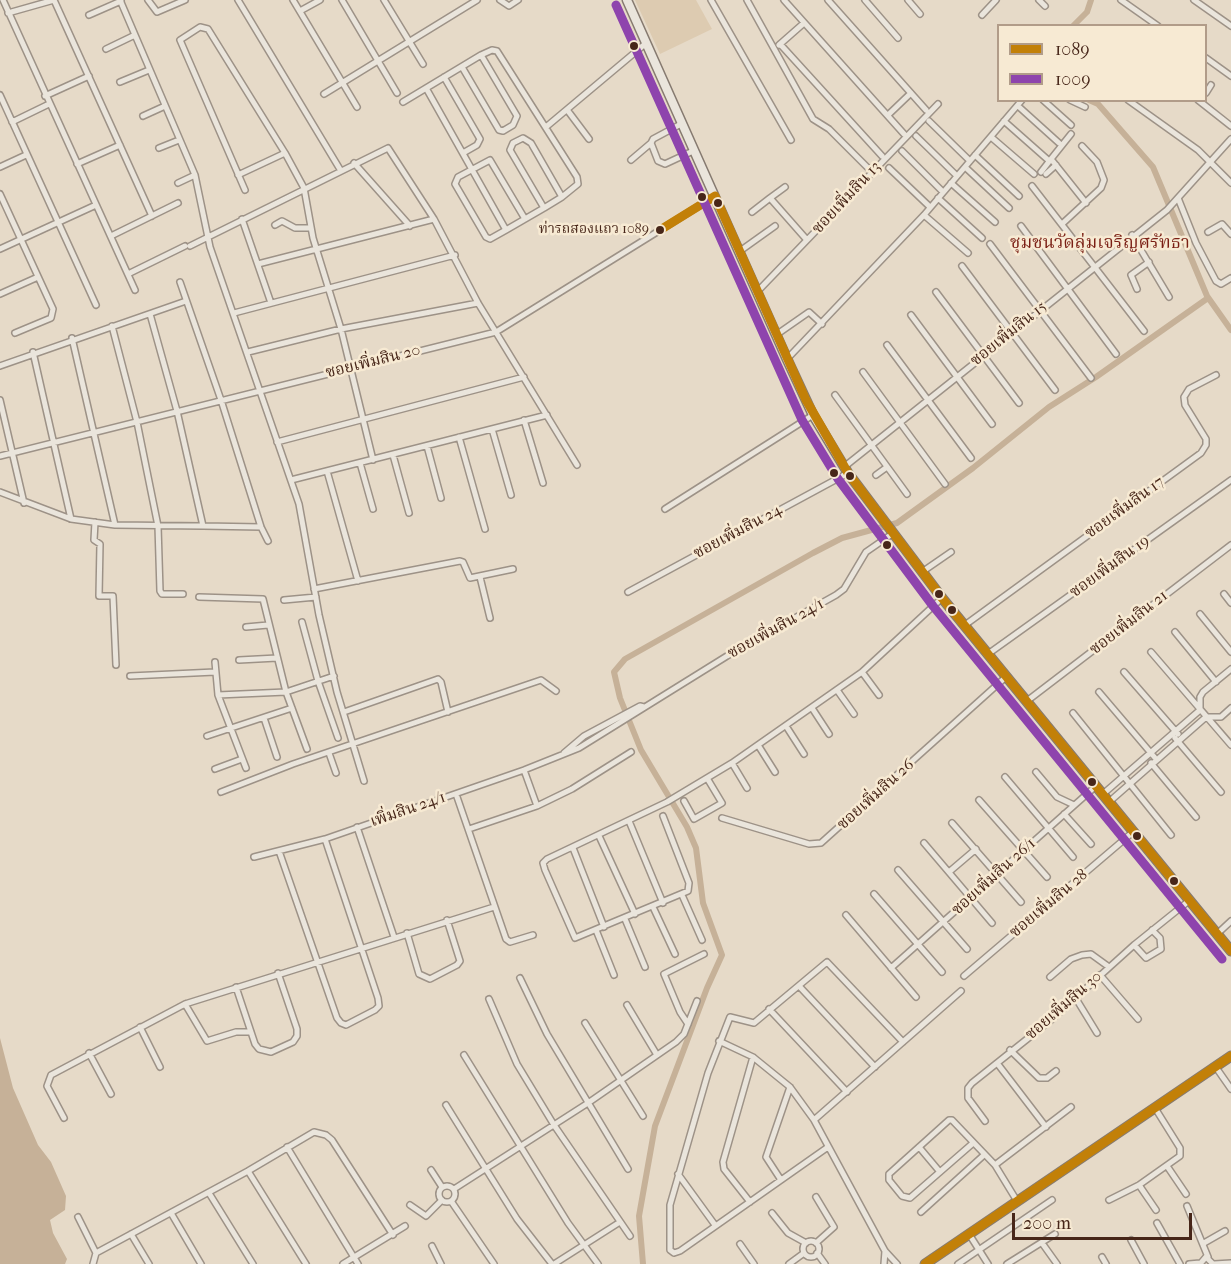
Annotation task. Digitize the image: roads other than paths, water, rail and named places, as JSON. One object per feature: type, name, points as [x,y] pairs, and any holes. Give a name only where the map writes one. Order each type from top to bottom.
[{"type":"street","points":[[8,13],[54,0],[152,216]]},
{"type":"street","points":[[148,0],[157,12],[185,0]]},
{"type":"street","points":[[238,0],[341,171]]},
{"type":"street","points":[[293,0],[357,107]]},
{"type":"street","points":[[300,11],[320,0]]},
{"type":"street","points":[[342,0],[397,93]]},
{"type":"street","points":[[393,0],[385,2],[423,64]]},
{"type":"street","points":[[324,94],[477,0]]},
{"type":"street","points":[[500,0],[509,6],[518,0]]},
{"type":"street","points":[[627,0],[813,415],[846,470],[942,598],[1231,951]]},
{"type":"street","points":[[711,0],[791,140]]},
{"type":"street","points":[[747,0],[813,118],[829,129],[870,170]]},
{"type":"street","points":[[784,0],[904,134]]},
{"type":"street","points":[[828,0],[926,110]]},
{"type":"street","points":[[865,0],[898,38]]},
{"type":"street","points":[[918,0],[910,3],[920,14]]},
{"type":"street","points":[[982,15],[996,0]]},
{"type":"street","points":[[1039,0],[1045,6]]},
{"type":"street","points":[[1121,0],[1155,24]]},
{"type":"street","points":[[1194,0],[1231,26]]},
{"type":"street","points":[[89,15],[121,1],[195,175],[207,237],[248,352],[258,391],[291,480],[304,526],[314,588],[334,676],[364,781]]},
{"type":"street","points":[[2,2],[135,290]]},
{"type":"street","points":[[774,49],[804,22]]},
{"type":"street","points":[[245,190],[180,40],[200,27],[208,29],[285,153],[304,188],[311,228],[341,329],[373,460]]},
{"type":"street","points":[[106,49],[135,35]]},
{"type":"street","points":[[546,127],[568,111],[645,44]]},
{"type":"street","points":[[780,44],[882,156]]},
{"type":"street","points":[[403,102],[481,55],[492,50],[497,51],[578,180],[576,187],[544,208],[525,219],[506,230],[488,239],[456,184],[458,177],[487,160],[492,161],[525,219]]},
{"type":"street","points":[[462,67],[499,130],[503,131],[513,125],[517,116],[481,55]]},
{"type":"street","points":[[1207,59],[1231,76]]},
{"type":"street","points":[[120,82],[149,70]]},
{"type":"street","points":[[45,96],[89,76]]},
{"type":"street","points":[[444,77],[480,139],[477,145],[463,153]]},
{"type":"street","points":[[1207,92],[1211,86]]},
{"type":"street","points":[[426,88],[506,230]]},
{"type":"street","points":[[888,116],[910,93]]},
{"type":"street","points":[[0,95],[96,305]]},
{"type":"street","points":[[1045,102],[1071,125]]},
{"type":"street","points":[[1074,102],[1085,107]]},
{"type":"street","points":[[1131,102],[1212,162],[1231,183]]},
{"type":"street","points":[[1200,102],[1231,126]]},
{"type":"street","points":[[787,359],[924,214],[1020,103],[1059,143]]},
{"type":"street","points":[[12,122],[49,104]]},
{"type":"street","name":"ซอยเพิ่มสิน 13","points":[[757,292],[938,104]]},
{"type":"street","points":[[143,116],[165,106]]},
{"type":"street","points":[[568,111],[589,139]]},
{"type":"street","points":[[929,121],[970,161]]},
{"type":"street","points":[[1004,122],[1056,165],[1086,203]]},
{"type":"street","points":[[631,160],[656,136],[681,124]]},
{"type":"street","points":[[1040,173],[1071,134]]},
{"type":"street","points":[[915,136],[957,176]]},
{"type":"street","points":[[991,137],[1040,173]]},
{"type":"street","points":[[544,208],[510,150],[513,143],[523,138],[531,142],[562,197]]},
{"type":"street","name":"ซอยเพิ่มสิน 15","points":[[846,470],[872,444],[1132,235],[1167,210],[1231,139]]},
{"type":"street","points":[[159,148],[179,140]]},
{"type":"street","points":[[651,143],[662,165],[693,151]]},
{"type":"street","points":[[77,164],[120,145]]},
{"type":"street","points":[[1062,224],[1101,188],[1104,180],[1100,167],[1082,146]]},
{"type":"street","points":[[128,274],[354,163],[384,149],[391,150],[455,255],[478,303],[577,465]]},
{"type":"street","points":[[902,151],[943,192]]},
{"type":"street","points":[[238,175],[285,153]]},
{"type":"street","points":[[975,155],[1019,196]]},
{"type":"street","points":[[0,167],[26,156]]},
{"type":"street","points":[[354,163],[410,226]]},
{"type":"street","points":[[1040,173],[1056,165]]},
{"type":"street","points":[[965,167],[1009,208]]},
{"type":"street","points":[[890,168],[930,207]]},
{"type":"street","points":[[178,183],[195,175]]},
{"type":"street","points":[[951,183],[995,222]]},
{"type":"street","points":[[1032,186],[1144,331]]},
{"type":"street","points":[[752,212],[785,187]]},
{"type":"street","points":[[0,194],[54,315],[15,333]]},
{"type":"street","name":"ซอยเพิ่มสิน 20","points":[[0,456],[496,332],[715,196]]},
{"type":"street","points":[[770,198],[807,240]]},
{"type":"street","points":[[938,198],[982,238]]},
{"type":"street","points":[[1177,200],[1216,281],[1221,284],[1231,278]]},
{"type":"street","points":[[111,237],[178,203]]},
{"type":"street","points":[[0,249],[96,206]]},
{"type":"street","points":[[924,214],[968,253]]},
{"type":"street","points":[[242,219],[272,303]]},
{"type":"street","points":[[258,264],[434,219]]},
{"type":"street","points":[[275,225],[282,220],[295,228],[311,228]]},
{"type":"street","points":[[1208,232],[1221,224],[1231,234]]},
{"type":"street","points":[[740,251],[775,226]]},
{"type":"street","points":[[1021,226],[1068,286],[1116,354]]},
{"type":"street","points":[[1132,235],[1169,297]]},
{"type":"street","points":[[1140,248],[1160,237]]},
{"type":"street","points":[[990,244],[1091,378]]},
{"type":"street","points":[[234,313],[455,255]]},
{"type":"street","points":[[1137,289],[1131,275],[1149,262]]},
{"type":"street","points":[[962,266],[1055,390]]},
{"type":"street","points":[[0,294],[39,277]]},
{"type":"street","points":[[180,282],[221,400],[261,527],[268,541]]},
{"type":"street","points":[[936,292],[1019,403]]},
{"type":"street","points":[[0,366],[72,338],[186,301]]},
{"type":"street","points":[[248,352],[341,329],[478,303]]},
{"type":"street","points":[[776,335],[809,312],[822,324]]},
{"type":"street","points":[[150,314],[177,411],[203,526]]},
{"type":"street","points":[[910,315],[992,424]]},
{"type":"street","points":[[112,326],[158,525],[160,591],[162,594],[183,594]]},
{"type":"street","points":[[72,338],[96,432],[115,525]]},
{"type":"street","points":[[886,345],[971,458]]},
{"type":"street","points":[[33,352],[55,442],[70,519]]},
{"type":"street","points":[[863,372],[945,484]]},
{"type":"street","name":"ซอยเพิ่มสิน 17","points":[[965,625],[1201,453],[1206,446],[1206,439],[1185,405],[1185,393],[1216,375]]},
{"type":"street","points":[[277,442],[524,377]]},
{"type":"street","points":[[835,395],[907,494]]},
{"type":"street","points":[[0,400],[24,504]]},
{"type":"street","points":[[291,480],[547,415]]},
{"type":"street","points":[[665,509],[813,415]]},
{"type":"street","points":[[524,420],[543,483]]},
{"type":"street","points":[[492,429],[511,495]]},
{"type":"street","points":[[459,437],[485,529]]},
{"type":"street","points":[[427,446],[441,498]]},
{"type":"street","points":[[393,455],[409,513]]},
{"type":"street","points":[[360,463],[373,509]]},
{"type":"street","points":[[876,475],[888,467]]},
{"type":"street","name":"ซอยเพิ่มสิน 24","points":[[628,592],[846,470]]},
{"type":"street","points":[[327,471],[358,580]]},
{"type":"street","name":"ซอยเพิ่มสิน 19","points":[[988,654],[1231,480]]},
{"type":"street","points":[[0,492],[24,504],[70,519],[115,525],[261,527]]},
{"type":"street","points":[[95,522],[94,540],[100,544],[99,596],[113,596],[116,665]]},
{"type":"street","name":"ซอยเพิ่มสิน 24/1","points":[[644,707],[727,656],[836,595],[844,589],[866,552],[890,531]]},
{"type":"street","name":"ซอยเพิ่มสิน 21","points":[[1027,701],[1231,545]]},
{"type":"street","points":[[922,572],[951,552]]},
{"type":"street","points":[[314,588],[460,561],[463,562],[470,578],[513,569]]},
{"type":"street","points":[[480,577],[490,618]]},
{"type":"street","points":[[1224,594],[1231,603]]},
{"type":"street","points":[[199,597],[263,599],[286,692],[307,748]]},
{"type":"street","points":[[284,600],[316,597]]},
{"type":"street","points":[[663,816],[690,888],[682,895],[579,938],[572,934],[545,870],[543,863],[547,859],[667,802],[732,763],[862,672],[942,598]]},
{"type":"street","points":[[1200,614],[1231,652]]},
{"type":"street","points":[[302,622],[318,681],[338,738]]},
{"type":"street","points":[[246,627],[268,626]]},
{"type":"street","points":[[1175,633],[1216,682]]},
{"type":"street","points":[[1151,652],[1231,746]]},
{"type":"street","points":[[239,660],[277,658]]},
{"type":"street","points":[[215,662],[218,695],[246,768]]},
{"type":"street","points":[[1103,794],[1200,710],[1200,697],[1231,669]]},
{"type":"street","points":[[130,676],[216,672]]},
{"type":"street","points":[[862,672],[879,695]]},
{"type":"street","points":[[1124,672],[1221,792]]},
{"type":"street","points":[[218,695],[286,692],[334,676]]},
{"type":"street","name":"ซอยเพิ่มสิน 26","points":[[722,818],[809,844],[821,843],[1007,676]]},
{"type":"street","points":[[344,712],[438,679],[441,682],[448,712]]},
{"type":"street","points":[[221,792],[541,680],[556,691]]},
{"type":"street","points":[[837,690],[854,714]]},
{"type":"street","points":[[1099,692],[1196,817]]},
{"type":"street","name":"เพิ่มสิน 24/1","points":[[561,756],[577,740],[616,718],[644,707]]},
{"type":"street","points":[[207,736],[292,708]]},
{"type":"street","points":[[812,708],[829,734]]},
{"type":"street","points":[[1109,802],[1206,717],[1221,717],[1231,708]]},
{"type":"street","name":"เพิ่มสิน 24/1","points":[[254,857],[325,839],[561,756],[620,724],[638,710]]},
{"type":"street","points":[[1073,713],[1171,835]]},
{"type":"street","points":[[264,718],[277,757]]},
{"type":"street","points":[[786,726],[804,754]]},
{"type":"street","points":[[758,745],[775,772]]},
{"type":"street","points":[[469,829],[537,806],[572,789],[632,752]]},
{"type":"street","points":[[329,753],[336,773]]},
{"type":"street","points":[[215,769],[242,759]]},
{"type":"street","points":[[732,763],[747,788]]},
{"type":"street","points":[[524,770],[537,806]]},
{"type":"street","points":[[1036,772],[1057,797],[1074,805]]},
{"type":"street","points":[[1005,777],[1073,857]]},
{"type":"street","points":[[684,801],[694,819],[722,802],[707,778]]},
{"type":"street","name":"ซอยเพิ่มสิน 26/1","points":[[891,968],[1096,785]]},
{"type":"street","points":[[456,794],[494,907],[508,941],[533,935]]},
{"type":"street","points":[[980,800],[1047,877]]},
{"type":"street","points":[[1064,814],[1091,844]]},
{"type":"street","points":[[629,821],[663,903]]},
{"type":"street","points":[[952,823],[1021,902]]},
{"type":"street","points":[[357,828],[394,938]]},
{"type":"street","name":"ซอยเพิ่มสิน 28","points":[[964,976],[1133,832]]},
{"type":"street","points":[[599,836],[635,914]]},
{"type":"street","points":[[279,851],[337,1018],[346,1025],[379,1006],[363,948],[325,839]]},
{"type":"street","points":[[924,843],[992,923]]},
{"type":"street","points":[[573,848],[604,927]]},
{"type":"street","points":[[949,872],[975,849]]},
{"type":"street","points":[[898,870],[967,949]]},
{"type":"street","points":[[874,894],[942,972]]},
{"type":"street","points":[[682,895],[702,940]]},
{"type":"street","name":"ซอยเพิ่มสิน 30","points":[[984,1121],[968,1098],[968,1088],[1010,1050],[1051,1020],[1134,945],[1190,900]]},
{"type":"street","points":[[64,1118],[47,1086],[47,1080],[64,1066],[185,1004],[494,907]]},
{"type":"street","points":[[654,907],[675,954]]},
{"type":"street","points":[[846,915],[916,997]]},
{"type":"street","points":[[624,919],[645,967]]},
{"type":"street","points":[[407,933],[419,974],[430,979],[457,965],[460,961],[447,920]]},
{"type":"street","points":[[1217,934],[1231,921]]},
{"type":"street","points":[[596,930],[614,975]]},
{"type":"street","points":[[1134,945],[1146,958],[1161,949],[1160,938],[1152,930]]},
{"type":"street","points":[[688,1024],[680,1012],[664,974],[704,954]]},
{"type":"street","points":[[1050,977],[1071,959],[1082,955],[1091,954],[1109,967]]},
{"type":"street","points":[[828,1147],[681,1251],[674,1253],[670,1250],[670,1205],[719,1041],[730,1017],[754,1023],[827,962],[903,1042]]},
{"type":"street","points":[[236,987],[255,1044],[265,1052],[293,1042],[297,1036],[297,1029],[278,973]]},
{"type":"street","points":[[1100,975],[1138,1020]]},
{"type":"street","points":[[520,978],[547,1034],[628,1169]]},
{"type":"street","points":[[799,986],[875,1067]]},
{"type":"street","points":[[814,1120],[961,991]]},
{"type":"street","points":[[1075,997],[1097,1033]]},
{"type":"street","points":[[489,999],[517,1064],[554,1125],[630,1236]]},
{"type":"street","points":[[454,1189],[588,1103],[681,1039],[697,1001]]},
{"type":"street","points":[[185,1004],[207,1041],[238,1032],[251,1032]]},
{"type":"street","points":[[627,1005],[657,1055]]},
{"type":"street","points":[[769,1009],[847,1092]]},
{"type":"street","points":[[585,1023],[643,1116]]},
{"type":"street","points":[[140,1027],[160,1067]]},
{"type":"street","points":[[719,1041],[753,1057],[790,1087],[814,1120],[885,1251],[897,1264]]},
{"type":"street","points":[[1010,1050],[1039,1078],[1047,1078],[1056,1071]]},
{"type":"street","points":[[89,1053],[111,1094]]},
{"type":"street","points":[[464,1055],[568,1223],[598,1264]]},
{"type":"street","points":[[925,1264],[1231,1056]]},
{"type":"street","points":[[750,1202],[724,1169],[723,1162],[753,1057]]},
{"type":"street","points":[[996,1063],[1046,1126]]},
{"type":"street","points":[[1215,1066],[1231,1089]]},
{"type":"street","points":[[780,1180],[765,1158],[790,1087]]},
{"type":"street","points":[[446,1105],[485,1168],[553,1264],[620,1222]]},
{"type":"street","points":[[995,1165],[1071,1107]]},
{"type":"street","points":[[1110,1200],[1139,1185],[1167,1166],[1181,1152],[1155,1108]]},
{"type":"street","points":[[972,1144],[910,1198],[902,1196],[888,1177],[949,1120],[955,1122],[972,1144],[995,1165],[1017,1201]]},
{"type":"street","points":[[96,1253],[248,1172],[314,1132],[326,1135],[332,1140],[393,1235]]},
{"type":"street","points":[[287,1147],[358,1264]]},
{"type":"street","points":[[919,1147],[940,1172]]},
{"type":"street","points":[[921,1212],[984,1155]]},
{"type":"street","points":[[1167,1166],[1186,1194]]},
{"type":"street","points":[[431,1170],[442,1187]]},
{"type":"street","points":[[248,1172],[306,1264]]},
{"type":"street","points":[[678,1174],[715,1225]]},
{"type":"street","points":[[1139,1185],[1156,1210]]},
{"type":"street","points":[[442,1187],[448,1186],[454,1189]]},
{"type":"street","points":[[442,1187],[439,1194],[442,1200]]},
{"type":"street","points":[[451,1201],[455,1196],[454,1189]]},
{"type":"street","points":[[209,1193],[254,1264]]},
{"type":"street","points":[[772,1213],[788,1233],[806,1243],[816,1243],[834,1227],[816,1197]]},
{"type":"street","points":[[442,1200],[451,1201],[494,1264]]},
{"type":"street","points":[[410,1205],[426,1216],[442,1200]]},
{"type":"street","points":[[958,1264],[1052,1200]]},
{"type":"street","points":[[1187,1206],[1208,1257],[1214,1264],[1231,1263]]},
{"type":"street","points":[[171,1213],[201,1264]]},
{"type":"street","points":[[78,1217],[96,1253],[93,1264]]},
{"type":"street","points":[[1157,1223],[1180,1264]]},
{"type":"street","points":[[343,1264],[405,1226]]},
{"type":"street","points":[[1204,1244],[1225,1231]]},
{"type":"street","points":[[131,1234],[149,1264]]},
{"type":"street","points":[[969,1234],[988,1264]]},
{"type":"street","points":[[1010,1263],[1055,1234]]},
{"type":"street","points":[[1131,1240],[1144,1264]]},
{"type":"street","points":[[806,1243],[803,1248],[808,1257],[817,1253]]},
{"type":"street","points":[[816,1243],[817,1253],[825,1264]]},
{"type":"street","points":[[1042,1243],[1057,1264]]},
{"type":"street","points":[[740,1244],[754,1264]]},
{"type":"street","points":[[432,1246],[441,1264]]},
{"type":"street","points":[[884,1264],[885,1251]]},
{"type":"street","points":[[789,1264],[804,1253]]},
{"type":"street","points":[[1102,1257],[1106,1264]]},
{"type":"street","points":[[1189,1264],[1200,1263],[1208,1257]]},
{"type":"waterway","points":[[1075,24],[1087,12],[1091,0]]},
{"type":"waterway","points":[[1094,102],[1098,104],[1153,167],[1207,296],[1231,330]]},
{"type":"waterway","points":[[643,1264],[639,1216],[655,1126],[707,988],[722,955],[703,903],[696,848],[687,827],[641,750],[620,698],[614,672],[625,659],[813,553],[842,538],[897,523],[973,468],[1049,407],[1096,377],[1208,298]]},
{"type":"place","name":"ท่ารถสองแถว 1089","points":[[660,230]]},
{"type":"district","name":"ชุมชนวัดลุ่มเจริญศรัทธา","points":[[1100,244]]}]
